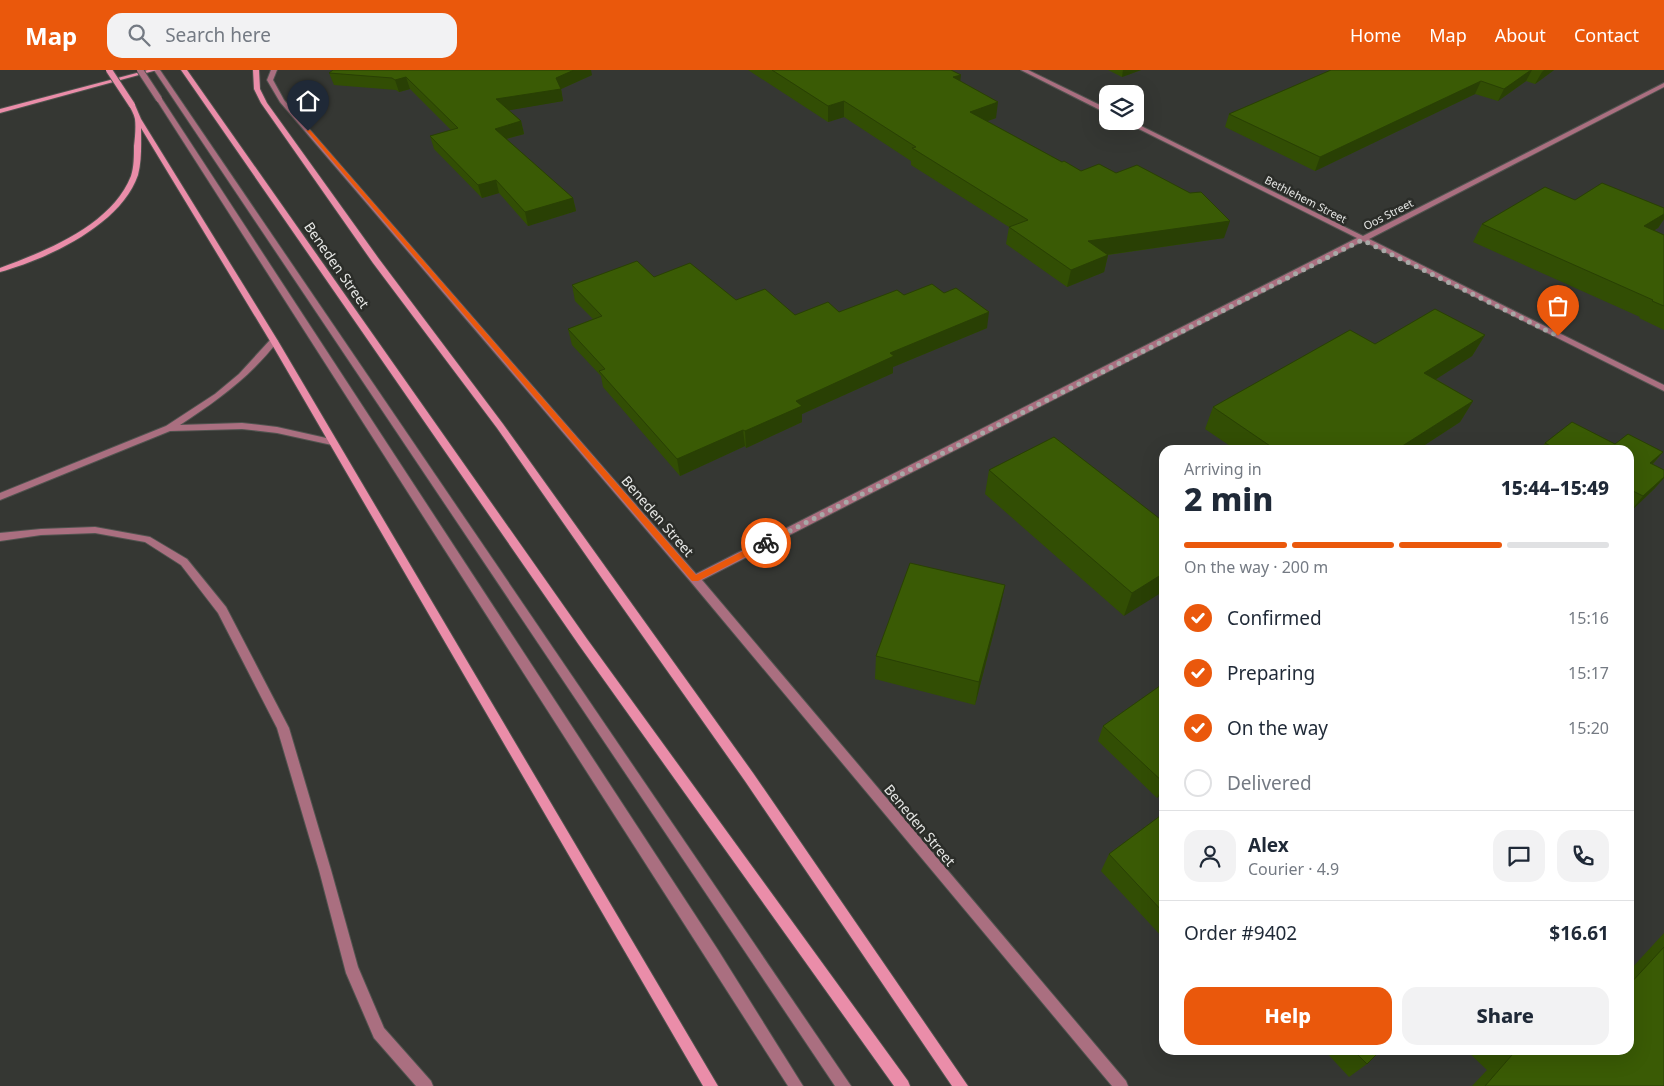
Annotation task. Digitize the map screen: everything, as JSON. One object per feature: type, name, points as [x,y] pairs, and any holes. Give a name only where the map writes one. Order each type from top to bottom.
[{"type":"main road","points":[[109,70],[274,341],[711,1086]]},
{"type":"main road","points":[[0,111],[156,70]]},
{"type":"main road","name":"Beneden Street","points":[[184,70],[583,642],[903,1086]]},
{"type":"main road","points":[[256,70],[257,89],[275,118],[376,262],[500,426],[749,777],[960,1086]]},
{"type":"main road","points":[[0,270],[56,247],[90,227],[128,191],[134,174],[138,119]]},
{"type":"street","points":[[140,70],[796,1086]]},
{"type":"street","points":[[156,70],[844,1086]]},
{"type":"street","points":[[1024,70],[1099,108]]},
{"type":"street","name":"Beneden Street","points":[[272,75],[282,101],[695,579],[1121,1086]]},
{"type":"street","name":"Oos Street","points":[[695,579],[1664,85]]},
{"type":"street","name":"Bethlehem Street","points":[[1144,130],[1362,240],[1664,388]]},
{"type":"street","points":[[0,497],[169,428],[218,396],[242,376],[274,341]]},
{"type":"street","points":[[169,428],[242,426],[277,430],[332,442]]},
{"type":"street","points":[[0,538],[41,532],[95,530],[147,539],[184,562],[222,610],[283,728],[325,870],[351,968],[379,1033],[426,1086]]},
{"type":"building","points":[[333,70],[574,70],[556,78],[561,89],[496,99],[521,121],[495,129],[573,198],[525,212],[496,180],[478,185],[430,136],[458,128],[406,77],[395,80],[392,78],[329,73]]},
{"type":"building","points":[[772,70],[951,70],[961,75],[953,77],[998,102],[970,112],[1062,162],[1064,161],[1081,171],[1099,164],[1116,173],[1137,165],[1190,193],[1201,192],[1230,221],[1088,241],[1108,255],[1071,270],[1009,227],[1028,220],[912,148],[916,147],[844,101],[828,106]]},
{"type":"building","points":[[1331,70],[1531,70],[1504,89],[1481,81],[1320,157],[1229,114]]},
{"type":"building","points":[[1602,183],[1664,208],[1664,214],[1644,226],[1664,235],[1664,306],[1482,224],[1545,187],[1575,200]]},
{"type":"building","points":[[637,261],[654,277],[690,263],[736,300],[765,289],[795,315],[828,302],[839,312],[897,290],[904,295],[932,284],[944,293],[956,288],[989,312],[890,353],[894,356],[796,401],[802,406],[677,459],[599,371],[605,369],[568,329],[602,316],[572,285]]},
{"type":"building","points":[[1435,309],[1485,335],[1424,373],[1473,401],[1404,445],[1269,445],[1213,407],[1350,330],[1375,344]]},
{"type":"building","points":[[1572,422],[1615,444],[1628,434],[1663,452],[1650,463],[1664,470],[1664,477],[1643,496],[1634,492],[1634,445],[1549,445],[1545,443]]},
{"type":"building","points":[[1054,437],[1159,518],[1159,576],[1132,593],[989,470]]},
{"type":"building","points":[[910,563],[1005,585],[979,682],[876,656]]},
{"type":"building","points":[[1159,687],[1159,778],[1103,726]]},
{"type":"building","points":[[1159,817],[1159,908],[1109,854]]},
{"type":"building","points":[[1664,947],[1664,1086],[1485,1086],[1512,1055],[1634,1055],[1634,980]]},
{"type":"building","points":[[1358,1055],[1376,1055],[1367,1064]]},
{"type":"way so far","points":[[766,543],[1362,240],[1558,336]]},
{"type":"route","points":[[308,131],[695,579],[766,543]]}]
